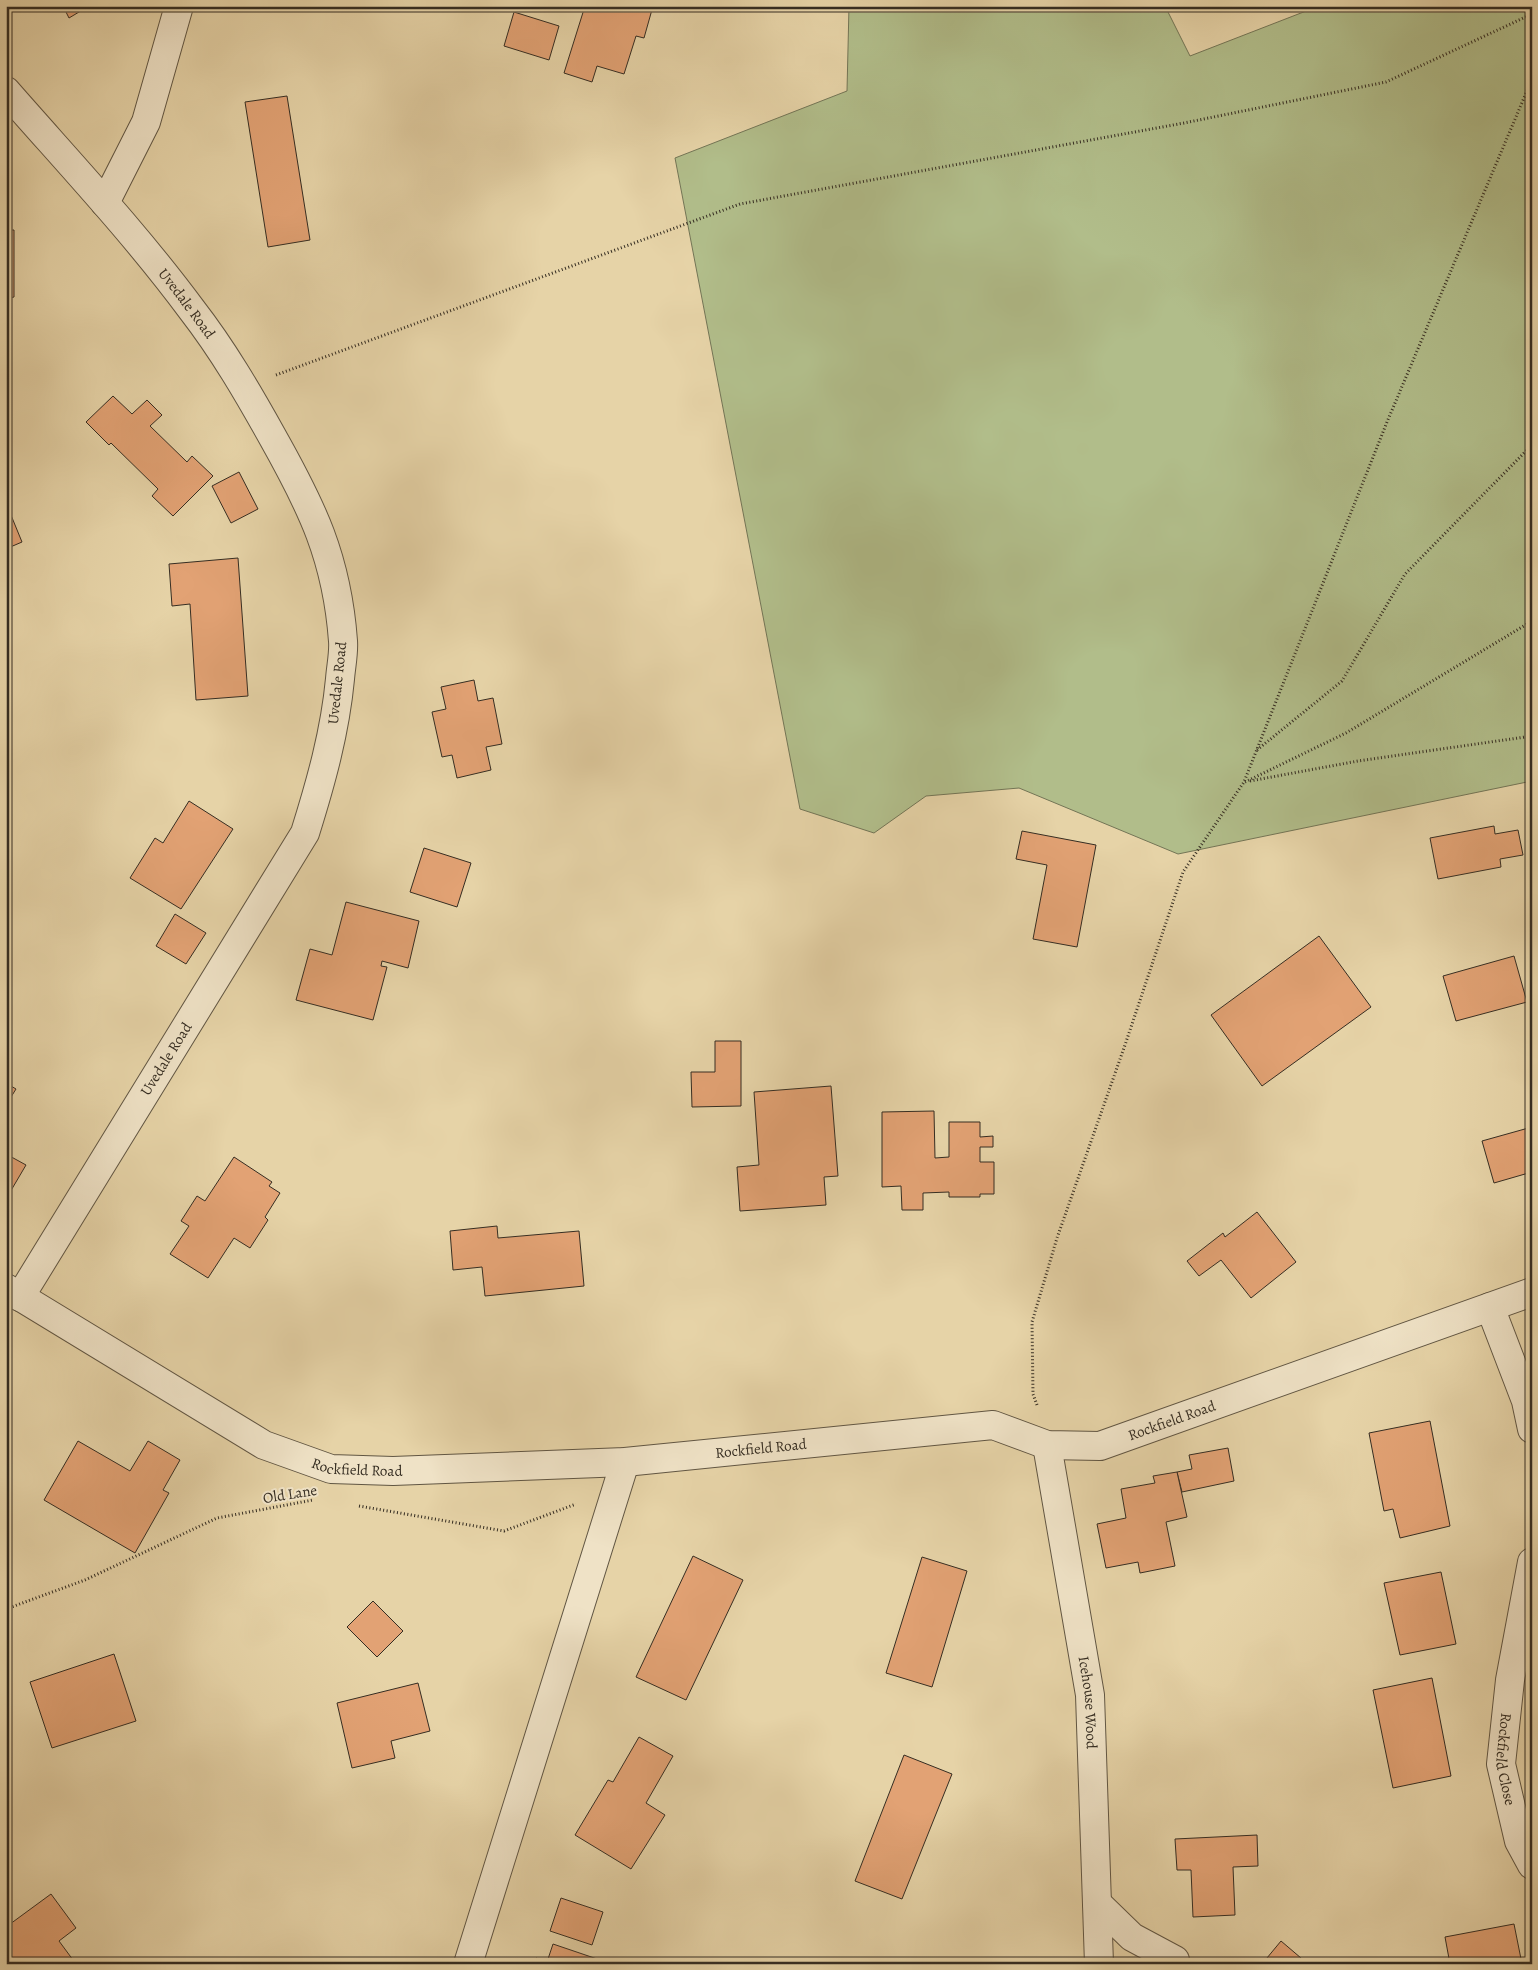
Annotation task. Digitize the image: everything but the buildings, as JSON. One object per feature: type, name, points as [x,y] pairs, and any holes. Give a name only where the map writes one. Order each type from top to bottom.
[{"type":"street","points":[[105,203],[146,122],[179,6]]},
{"type":"street","name":"Uvedale Road","points":[[6,91],[105,203],[193,310],[244,386],[301,488],[321,530],[336,582],[344,643],[337,705],[325,771],[305,833],[13,1292]]},
{"type":"street","name":"Rockfield Road","points":[[13,1292],[264,1446],[331,1469],[393,1471],[625,1462],[993,1425],[1048,1445],[1100,1446],[1532,1292]]},
{"type":"street","points":[[1490,1307],[1526,1401],[1532,1428]]},
{"type":"street","name":"Icehouse Wood","points":[[1048,1445],[1090,1695],[1099,1964]]},
{"type":"street","points":[[468,1964],[625,1462]]},
{"type":"street","name":"Rockfield Close","points":[[1532,1562],[1510,1680],[1500,1764],[1519,1841],[1532,1865]]},
{"type":"street","points":[[1097,1903],[1132,1937],[1174,1960]]},
{"type":"path","points":[[244,386],[740,204],[1184,123],[1386,82],[1532,14]]},
{"type":"path","points":[[1048,1445],[1033,1394],[1032,1322],[1056,1238],[1128,1036],[1183,872],[1244,782],[1387,422],[1532,79]]},
{"type":"path","points":[[1257,751],[1342,681],[1405,574],[1527,450],[1532,448]]},
{"type":"path","points":[[1244,782],[1346,733],[1532,621]]},
{"type":"path","points":[[1244,782],[1358,761],[1532,736]]},
{"type":"path","points":[[357,1506],[504,1531],[616,1489]]},
{"type":"path","name":"Old Lane","points":[[6,1609],[85,1580],[217,1518],[318,1499]]},
{"type":"green space","points":[[849,6],[1165,6],[1190,56],[1319,6],[1532,6],[1532,781],[1178,854],[1019,788],[926,796],[874,833],[800,809],[675,158],[847,91]]}]
